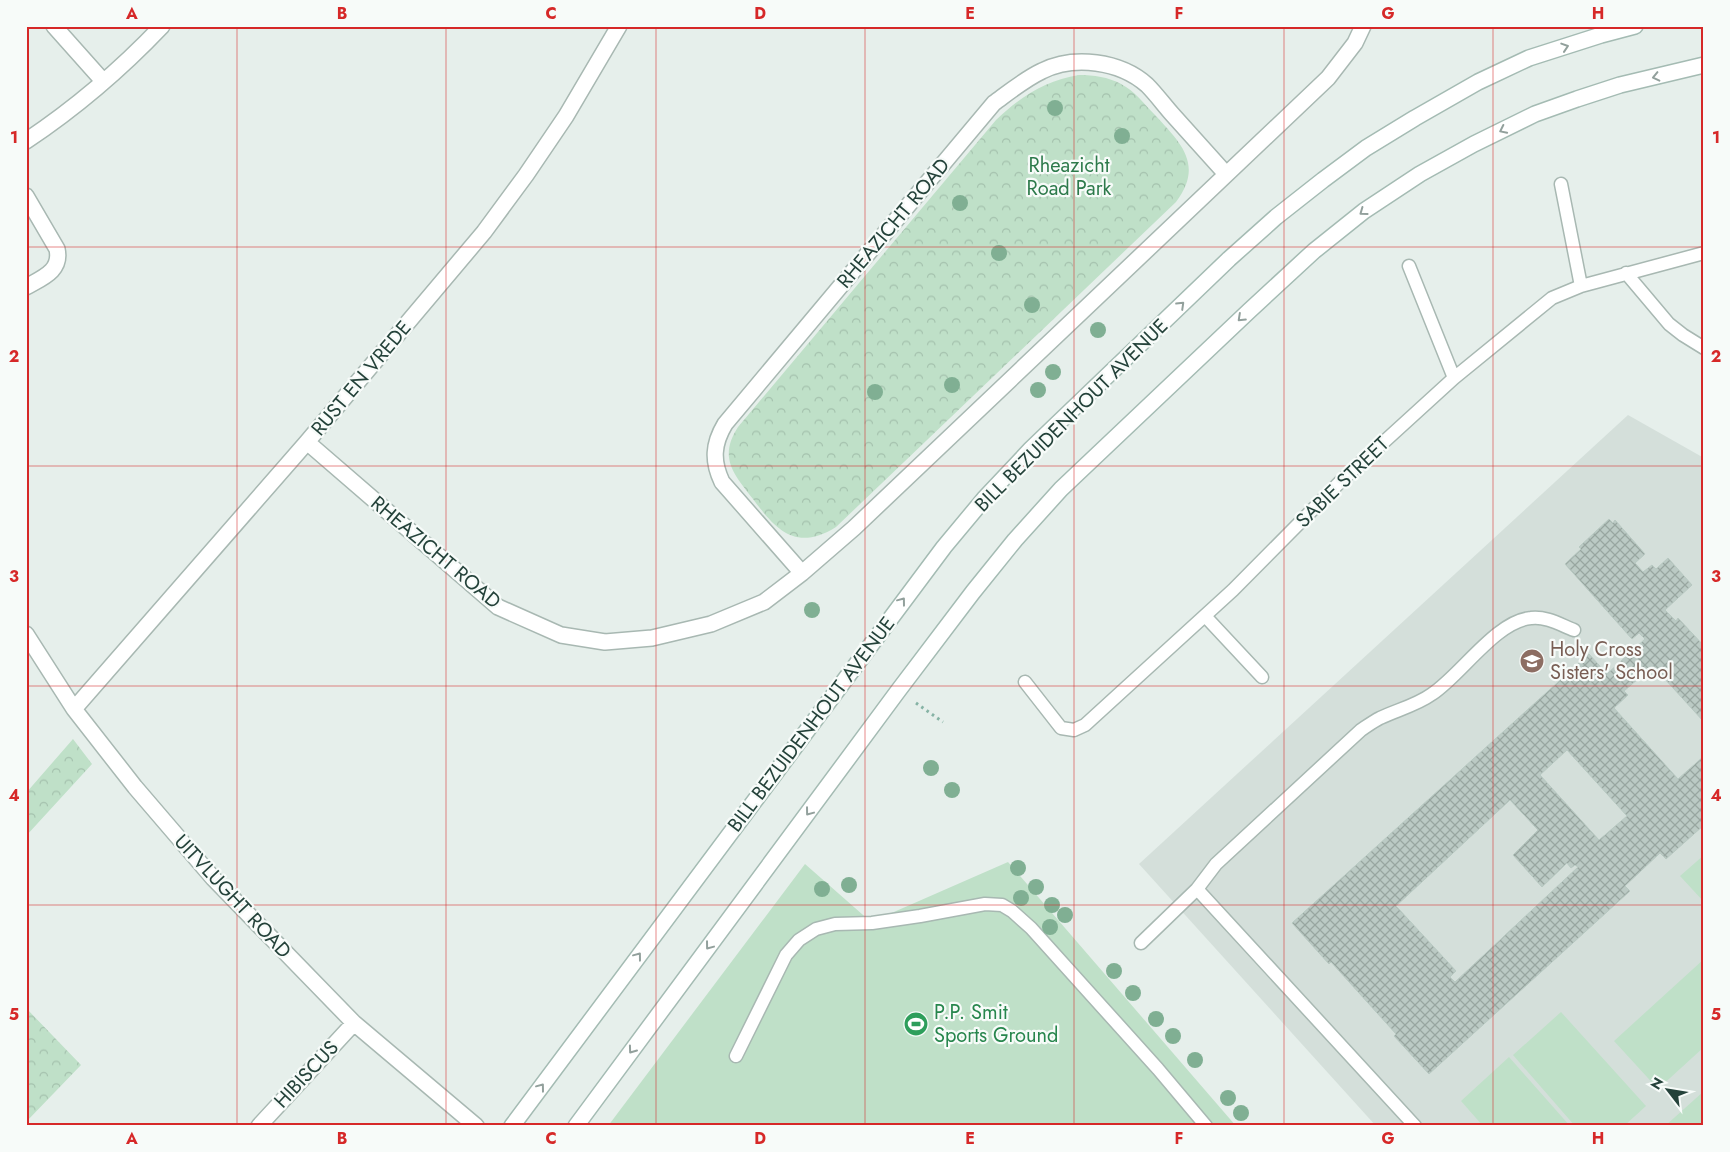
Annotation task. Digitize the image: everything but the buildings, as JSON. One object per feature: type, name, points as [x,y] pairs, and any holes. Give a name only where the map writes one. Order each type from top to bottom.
[{"type":"street","points":[[54,26],[103,81]]},
{"type":"street","points":[[26,141],[71,108],[103,81],[162,26]]},
{"type":"street","name":"RUST EN VREDE","points":[[74,709],[307,442],[484,232],[566,116],[619,26]]},
{"type":"street","name":"RHEAZICHT ROAD","points":[[307,442],[498,607],[561,634],[605,642],[652,638],[711,624],[764,602],[802,573],[854,528],[1328,78],[1355,43],[1363,26]]},
{"type":"street","name":"BILL BEZUIDENHOUT AVENUE","points":[[512,1126],[944,547],[984,499],[1031,449],[1229,259],[1276,217],[1366,148],[1478,82],[1530,58],[1600,35],[1635,26]]},
{"type":"street","name":"RHEAZICHT ROAD","points":[[802,573],[722,482],[716,471],[714,459],[715,446],[719,435],[726,424],[994,103],[1042,71],[1058,65],[1075,62],[1108,66],[1128,73],[1146,85],[1226,174]]},
{"type":"street","points":[[576,1126],[898,691],[1015,540],[1060,489],[1248,311],[1314,251],[1364,211],[1420,174],[1474,144],[1535,114],[1577,99],[1620,85],[1704,65]]},
{"type":"street","points":[[26,196],[57,249],[58,262],[54,270],[26,287]]},
{"type":"street","name":"UITVLUGHT ROAD","points":[[26,634],[74,709],[136,787],[213,878],[354,1023],[476,1126]]},
{"type":"street","name":"HIBISCUS","points":[[259,1126],[354,1023]]},
{"type":"lane","points":[[1561,184],[1581,286]]},
{"type":"lane","name":"SABIE STREET","points":[[1025,682],[1061,728],[1074,730],[1085,725],[1233,590],[1341,481],[1454,378],[1552,298],[1581,286],[1704,253]]},
{"type":"lane","points":[[1409,266],[1454,378]]},
{"type":"lane","points":[[1626,273],[1669,324],[1704,348]]},
{"type":"lane","points":[[1205,616],[1262,678]]},
{"type":"lane","points":[[1141,943],[1197,889],[1216,864],[1361,730],[1379,719],[1432,695],[1496,634],[1515,622],[1531,618],[1550,620],[1574,630]]},
{"type":"lane","points":[[1197,889],[1415,1126]]},
{"type":"lane","points":[[736,1056],[786,955],[799,940],[816,929],[835,924],[872,923],[920,916],[985,904],[1002,905],[1012,911],[1031,928],[1158,1069],[1206,1126]]},
{"type":"path","points":[[915,702],[943,722]]},
{"type":"shaded area","name":"Holy Cross Sisters' School","points":[[1628,415],[1704,458],[1704,1126],[1376,1126],[1139,864]]},
{"type":"green space","name":"Rheazicht Road Park","points":[[1079,75],[1106,78],[1131,90],[1173,135],[1186,155],[1189,166],[1184,189],[1176,202],[836,527],[809,538],[788,534],[770,520],[746,490],[731,465],[729,448],[738,427],[996,120],[1014,104],[1045,85]]},
{"type":"green space","points":[[73,739],[92,764],[26,836],[26,793]]},
{"type":"green space","points":[[1704,855],[1704,902],[1680,876]]},
{"type":"green space","name":"P.P. Smit Sports Ground","points":[[1008,862],[1236,1126],[608,1126],[805,864],[871,922]]},
{"type":"green space","points":[[1704,959],[1704,1047],[1658,1089],[1614,1041]]},
{"type":"green space","points":[[26,1008],[81,1065],[26,1122]]},
{"type":"green space","points":[[1561,1012],[1646,1106],[1624,1126],[1575,1126],[1513,1055]]},
{"type":"green space","points":[[1509,1057],[1570,1126],[1483,1126],[1461,1101]]},
{"type":"green space","points":[[1704,1091],[1704,1126],[1665,1126]]},
{"type":"place","name":"Holy Cross Sisters' School","points":[[1532,661]]},
{"type":"place","name":"P.P. Smit Sports Ground","points":[[916,1024]]}]
